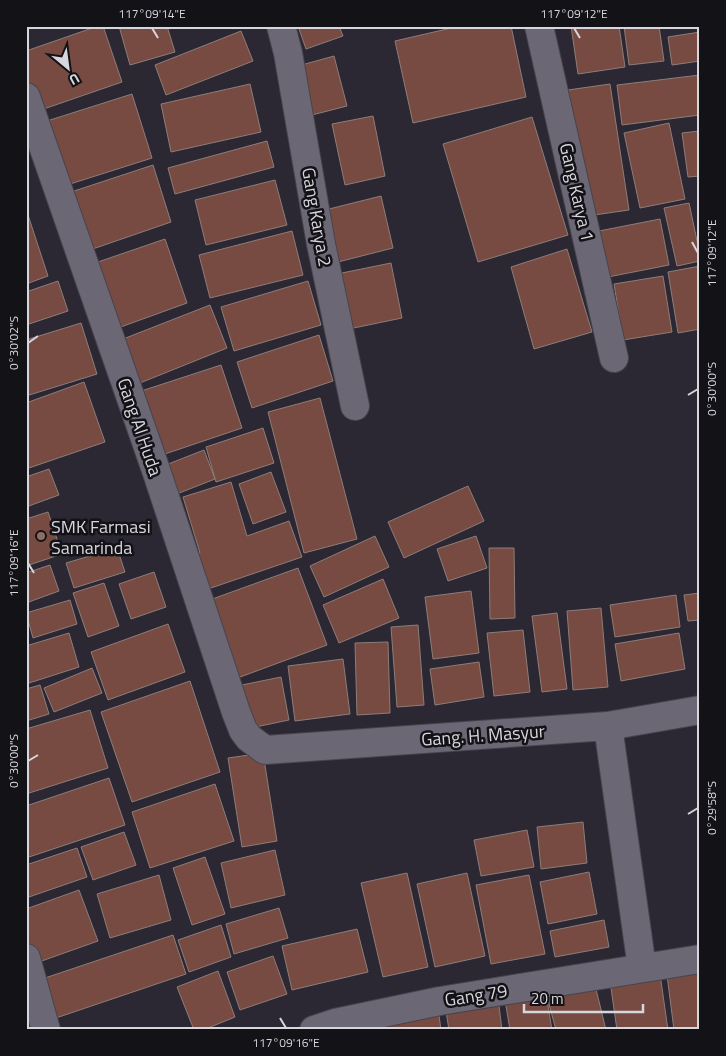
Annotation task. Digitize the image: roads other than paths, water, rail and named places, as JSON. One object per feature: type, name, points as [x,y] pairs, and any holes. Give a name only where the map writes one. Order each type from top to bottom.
[{"type":"street","name":"Gang Karya 2","points":[[281,26],[288,53],[321,244],[355,406]]},
{"type":"street","name":"Gang Karya 1","points":[[539,26],[614,358]]},
{"type":"street","name":"Gang Al Huda","points":[[26,97],[157,473],[236,712],[243,730],[249,738],[264,750]]},
{"type":"street","name":"Gang. H. Masyur","points":[[264,750],[608,726],[700,710]]},
{"type":"street","points":[[608,726],[642,968]]},
{"type":"street","points":[[26,958],[46,1030]]},
{"type":"street","name":"Gang 79","points":[[314,1030],[335,1023],[440,1001],[700,959]]},
{"type":"place","name":"SMK Farmasi Samarinda","points":[[41,536]]}]
